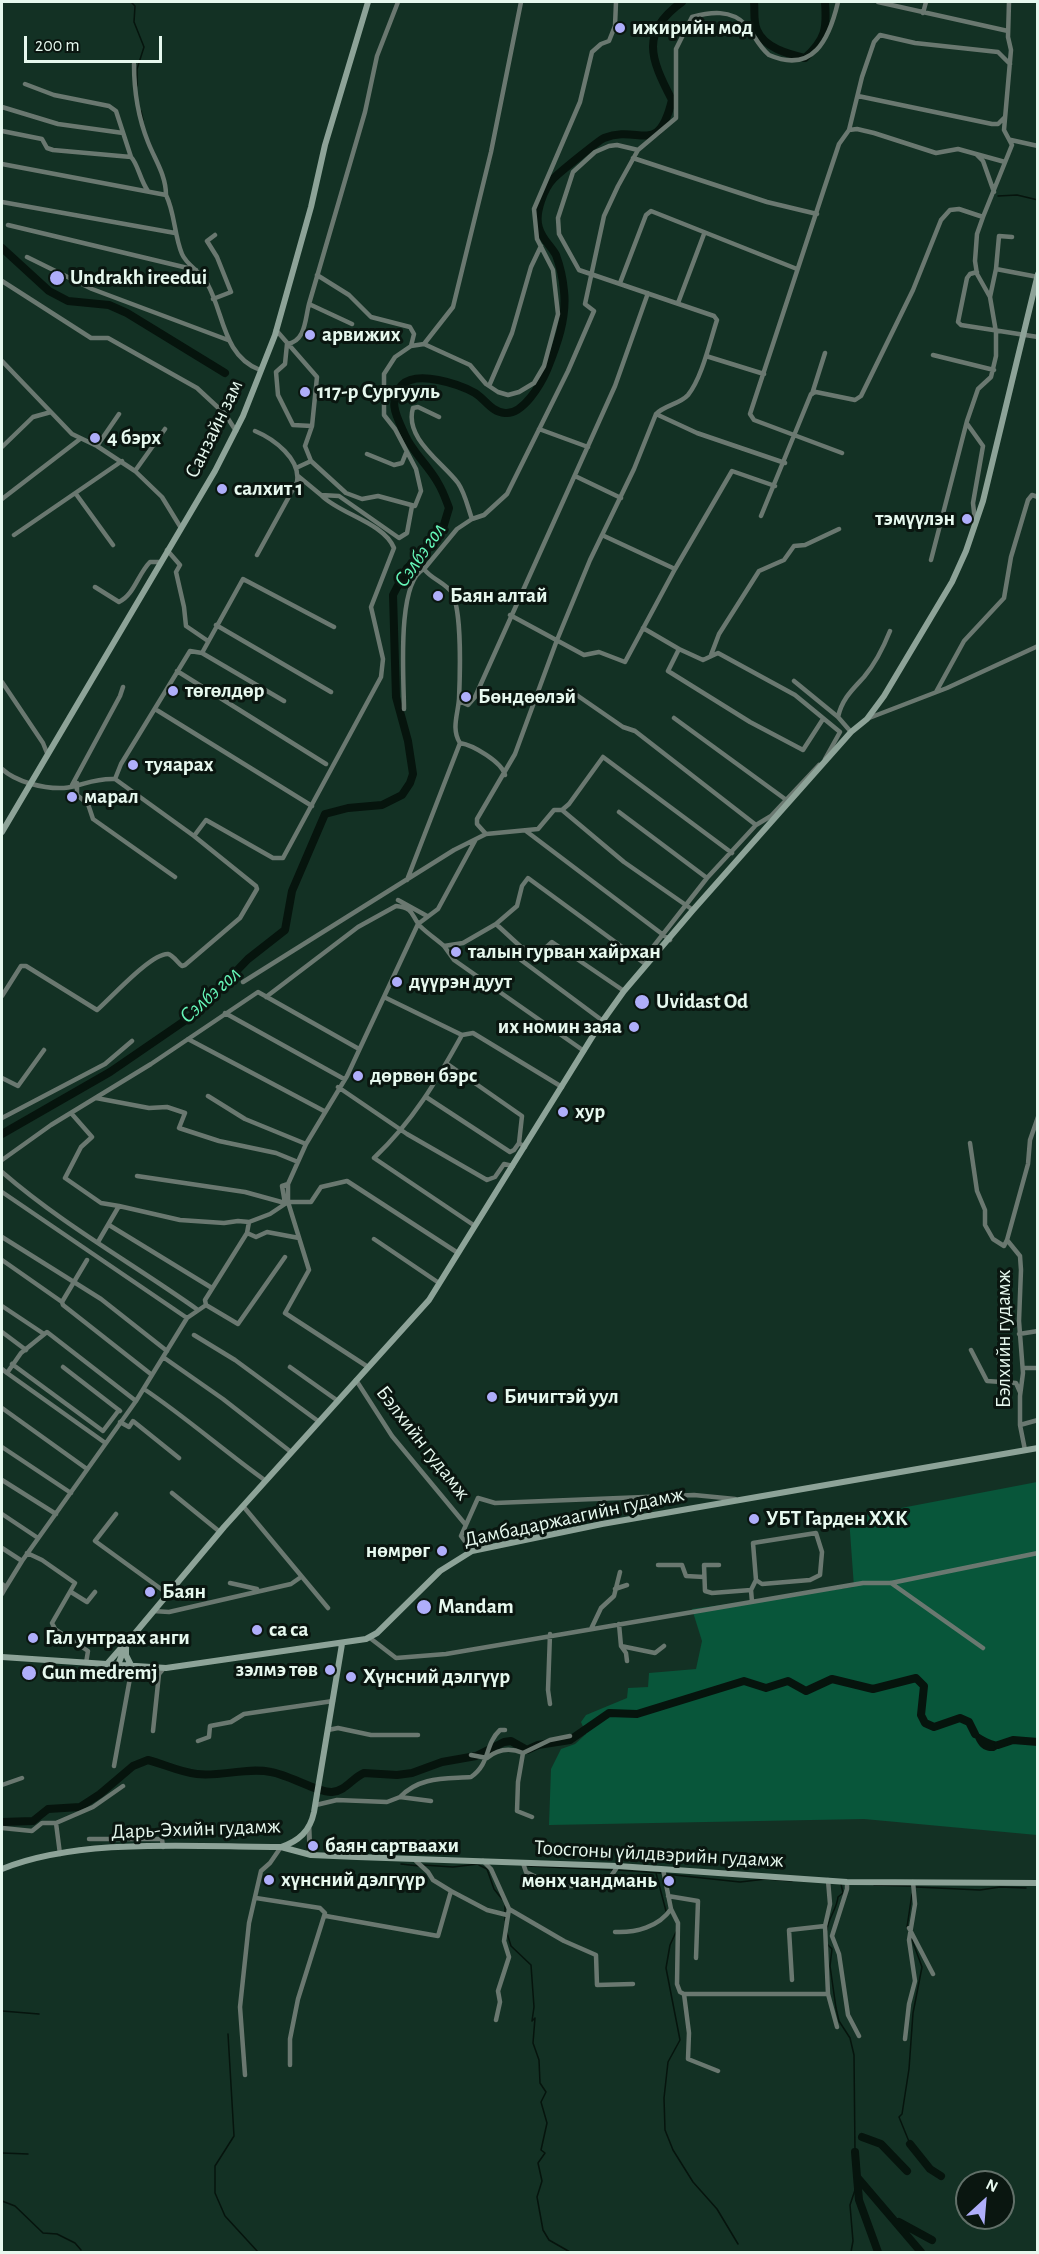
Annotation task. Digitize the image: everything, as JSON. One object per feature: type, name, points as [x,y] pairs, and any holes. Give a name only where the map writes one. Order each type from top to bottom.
[{"type":"main road","name":"Санзайн зам","points":[[2,832],[236,430],[276,329],[311,207],[325,145],[368,2]]},
{"type":"main road","points":[[107,1664],[318,1421],[429,1300],[603,1021],[644,963],[670,940],[693,910],[824,762],[867,718],[884,696],[952,582],[975,527],[1037,276]]},
{"type":"main road","name":"Дамбадаржаагийн гудамж","points":[[370,1638],[440,1571],[472,1551],[741,1500],[1038,1448]]},
{"type":"main road","points":[[2,1658],[164,1668],[342,1644],[370,1638]]},
{"type":"main road","points":[[118,1665],[126,1644]]},
{"type":"main road","points":[[126,1644],[126,1656],[132,1667]]},
{"type":"main road","name":"Дарь-Эхийн гудамж","points":[[2,1869],[26,1859],[105,1848],[281,1847],[297,1839],[309,1828],[318,1796],[342,1644]]},
{"type":"main road","name":"Тоосгоны үйлдвэрийн гудамж","points":[[281,1847],[310,1854],[416,1861],[618,1866],[847,1882],[1038,1883]]},
{"type":"street","points":[[286,344],[297,340],[302,333],[365,112],[377,56],[398,2]]},
{"type":"street","points":[[424,344],[453,307],[491,152],[521,2]]},
{"type":"street","points":[[321,495],[339,496],[399,538],[407,533],[412,506],[415,506],[421,491],[416,469],[395,429],[384,415],[382,400],[384,374],[395,357],[411,346],[424,344],[470,365],[489,386],[508,395],[519,392],[534,383],[544,366],[558,314],[553,270],[534,223],[534,209],[580,102],[592,52],[601,44],[609,42],[613,36],[616,2]]},
{"type":"street","points":[[404,709],[405,615],[415,576],[458,530],[472,519],[484,515],[507,494],[540,429],[594,311],[585,304],[604,216],[638,150],[676,118],[676,49],[692,17],[710,12],[730,15],[746,25],[768,55],[799,62],[809,59],[832,27],[838,2]]},
{"type":"street","points":[[878,2],[896,4],[923,13],[1008,31]]},
{"type":"street","points":[[923,13],[926,2]]},
{"type":"street","points":[[1004,130],[1011,50],[1008,31],[1009,2]]},
{"type":"street","points":[[842,453],[751,417],[797,269],[840,144],[849,130],[874,42],[880,35],[915,43],[998,52],[1010,64]]},
{"type":"street","points":[[134,64],[136,103],[148,143],[165,182],[175,233],[186,261],[199,271],[213,298],[228,340],[243,359],[260,370]]},
{"type":"street","points":[[25,84],[54,95],[113,108],[120,118],[131,157],[136,162],[139,179],[148,191]]},
{"type":"street","points":[[858,96],[998,124],[1011,140],[1012,146],[983,217],[975,245],[977,272],[990,297],[996,332],[994,370],[991,377],[976,393],[931,560]]},
{"type":"street","points":[[2,107],[46,118],[58,124],[123,133]]},
{"type":"street","points":[[998,124],[1007,114]]},
{"type":"street","points":[[849,130],[857,129],[874,133],[936,153],[958,149],[1005,162]]},
{"type":"street","points":[[2,131],[42,139],[49,150],[131,157]]},
{"type":"street","points":[[1011,140],[1038,146]]},
{"type":"street","points":[[486,834],[477,824],[477,819],[505,775],[531,718],[557,640],[656,414],[663,407],[688,394],[706,356],[716,318],[579,270],[559,234],[558,218],[573,172],[595,152],[617,145],[638,150]]},
{"type":"street","points":[[975,153],[983,161],[994,192]]},
{"type":"street","points":[[633,158],[767,202],[817,214]]},
{"type":"street","points":[[2,164],[166,195]]},
{"type":"street","points":[[2,202],[175,233]]},
{"type":"street","points":[[812,394],[816,392],[859,399],[913,290],[941,220],[950,210],[959,209],[983,217]]},
{"type":"street","points":[[620,283],[648,213],[651,211],[704,234],[797,269]]},
{"type":"street","points":[[8,225],[199,271]]},
{"type":"street","points":[[213,298],[231,292],[218,257],[207,241],[215,234]]},
{"type":"street","points":[[678,303],[704,234]]},
{"type":"street","points":[[990,297],[996,269],[999,236],[1012,237]]},
{"type":"street","points":[[489,386],[507,346],[531,267],[542,246]]},
{"type":"street","points":[[27,257],[92,289],[228,340]]},
{"type":"street","points":[[996,269],[1037,276]]},
{"type":"street","points":[[977,272],[967,278],[958,322],[961,325],[996,332],[1038,337]]},
{"type":"street","points":[[318,275],[350,295],[371,317],[410,327],[414,334],[411,346]]},
{"type":"street","points":[[2,281],[91,338],[108,339],[197,388],[225,414],[236,430]]},
{"type":"street","points":[[459,701],[465,705],[472,702],[615,386],[648,293]]},
{"type":"street","points":[[309,303],[352,324]]},
{"type":"street","points":[[276,329],[286,344],[317,377],[312,426],[305,446],[311,461],[346,493],[362,499],[378,496],[412,506]]},
{"type":"street","points":[[286,344],[285,364],[276,372],[278,395],[293,425],[312,426]]},
{"type":"street","points":[[761,516],[785,463],[825,354]]},
{"type":"street","points":[[933,355],[994,370]]},
{"type":"street","points":[[706,356],[764,374]]},
{"type":"street","points":[[2,361],[80,439],[97,446],[135,471],[162,497],[181,528]]},
{"type":"street","points":[[439,417],[418,407],[413,408],[411,415],[416,434],[459,485],[472,519]]},
{"type":"street","points":[[2,447],[33,417],[51,412]]},
{"type":"street","points":[[97,446],[119,414]]},
{"type":"street","points":[[656,414],[697,433],[785,463]]},
{"type":"street","points":[[967,421],[970,430],[983,446],[973,503],[975,527]]},
{"type":"street","points":[[135,471],[165,429]]},
{"type":"street","points":[[540,429],[588,447]]},
{"type":"street","points":[[194,836],[206,820],[273,858],[280,859],[312,806],[381,677],[383,659],[372,618],[371,604],[394,551],[389,539],[349,511],[330,503],[298,476],[296,468],[272,438],[255,431]]},
{"type":"street","points":[[2,499],[80,439]]},
{"type":"street","points":[[367,454],[394,465],[402,463],[406,453]]},
{"type":"street","points":[[14,535],[122,461]]},
{"type":"street","points":[[296,468],[311,461]]},
{"type":"street","points":[[510,615],[587,656],[599,652],[625,662],[675,569],[732,471],[775,486]]},
{"type":"street","points":[[257,555],[298,476]]},
{"type":"street","points":[[575,476],[621,498]]},
{"type":"street","points":[[76,494],[113,545]]},
{"type":"street","points":[[936,692],[964,640],[1004,598],[1011,557],[1028,500],[1032,495],[1038,496]]},
{"type":"street","points":[[711,655],[718,634],[759,571],[784,560],[794,546],[806,545],[839,529]]},
{"type":"street","points":[[602,536],[675,569]]},
{"type":"street","points":[[167,550],[180,565],[176,572],[186,627],[208,641]]},
{"type":"street","points":[[95,586],[119,602],[126,599],[142,570],[150,562],[160,562]]},
{"type":"street","points":[[407,880],[460,743],[455,730],[459,701],[459,642],[453,598],[447,587],[432,578],[424,569]]},
{"type":"street","points":[[202,653],[243,579],[334,627]]},
{"type":"street","points":[[216,625],[331,692]]},
{"type":"street","points":[[444,945],[463,943],[496,924],[517,906],[522,886],[528,878],[644,963],[662,934],[707,878],[732,854],[756,825],[771,816],[785,799],[824,762],[840,732],[782,687],[718,653],[703,660],[679,650],[643,628]]},
{"type":"street","points":[[838,717],[841,706],[868,670],[890,631]]},
{"type":"street","points":[[867,718],[936,692],[1038,646]]},
{"type":"street","points":[[679,650],[668,671],[750,722],[803,750],[823,719]]},
{"type":"street","points":[[115,779],[120,764],[190,651],[202,653],[284,702]]},
{"type":"street","points":[[177,671],[326,764]]},
{"type":"street","points":[[2,681],[43,743],[47,753]]},
{"type":"street","points":[[794,681],[838,717],[852,732]]},
{"type":"street","points":[[123,687],[75,784],[77,795],[88,804],[93,819],[175,877]]},
{"type":"street","points":[[568,689],[623,727],[635,731],[756,825]]},
{"type":"street","points":[[154,709],[312,806]]},
{"type":"street","points":[[674,718],[785,799]]},
{"type":"street","points":[[460,743],[468,745],[499,764],[505,775]]},
{"type":"street","points":[[562,810],[569,804],[603,757],[732,854]]},
{"type":"street","points":[[2,770],[29,784],[64,788],[96,778],[115,779],[194,836],[257,890],[240,918],[193,958],[182,966],[171,956],[164,955],[148,964],[97,1010],[26,966],[21,966],[2,996]]},
{"type":"street","points":[[243,982],[454,850],[486,834],[538,829],[554,810],[562,810],[624,862],[693,910]]},
{"type":"street","points":[[619,812],[707,878]]},
{"type":"street","points":[[526,831],[670,940]]},
{"type":"street","points":[[368,1367],[285,1313],[309,1270],[282,1186],[288,1184],[306,1144],[344,1079],[423,920],[438,909],[476,839]]},
{"type":"street","points":[[398,900],[423,920],[453,960],[584,1051]]},
{"type":"street","points":[[266,997],[358,927],[387,910],[396,906],[405,907],[423,920]]},
{"type":"street","points":[[496,924],[521,947],[540,953],[552,942],[624,991]]},
{"type":"street","points":[[521,947],[521,960],[603,1021]]},
{"type":"street","points":[[2,1160],[255,993],[359,1049]]},
{"type":"street","points":[[384,997],[462,1035],[473,1033],[562,1087]]},
{"type":"street","points":[[225,1013],[344,1079]]},
{"type":"street","points":[[462,1035],[426,1097],[402,1131],[374,1158],[475,1226]]},
{"type":"street","points":[[188,1039],[324,1111]]},
{"type":"street","points":[[2,1118],[105,1064],[132,1041]]},
{"type":"street","points":[[2,1078],[18,1086],[44,1050]]},
{"type":"street","points":[[426,1097],[510,1152],[519,1143],[522,1116],[446,1063]]},
{"type":"street","points":[[338,1087],[402,1131],[487,1180],[495,1177],[504,1164],[513,1166]]},
{"type":"street","points":[[208,1096],[245,1119],[306,1144]]},
{"type":"street","points":[[96,1098],[138,1106],[167,1107],[185,1113],[179,1128],[219,1142],[276,1153],[298,1162]]},
{"type":"street","points":[[71,1113],[92,1137],[81,1148],[65,1178],[101,1203],[205,1224],[249,1222],[270,1214],[286,1202]]},
{"type":"street","name":"Бэлхийн гудамж","points":[[1025,1450],[1020,1425],[1023,1368],[1019,1334],[1020,1256],[1008,1240],[1028,1164],[1029,1140],[1038,1118]]},
{"type":"street","points":[[519,1143],[525,1147]]},
{"type":"street","points":[[970,1143],[977,1191],[985,1210],[985,1225],[993,1239],[1004,1246],[1008,1240]]},
{"type":"street","points":[[2,1172],[33,1199],[198,1310]]},
{"type":"street","points":[[136,1176],[244,1192],[286,1202],[311,1202],[321,1187],[347,1181],[458,1253]]},
{"type":"street","points":[[2,1192],[188,1317]]},
{"type":"street","points":[[98,1242],[119,1206]]},
{"type":"street","points":[[206,1305],[205,1300],[247,1233],[249,1222]]},
{"type":"street","points":[[109,1225],[212,1288]]},
{"type":"street","points":[[247,1233],[256,1237],[267,1232],[299,1238]]},
{"type":"street","points":[[2,1237],[101,1299],[166,1351]]},
{"type":"street","points":[[374,1239],[439,1283]]},
{"type":"street","points":[[108,1263],[114,1253]]},
{"type":"street","points":[[206,1305],[238,1324],[285,1257]]},
{"type":"street","points":[[2,1260],[62,1302],[152,1375]]},
{"type":"street","points":[[62,1302],[87,1260]]},
{"type":"street","points":[[2,1594],[4,1585],[56,1514],[104,1442],[136,1401],[188,1317],[206,1305]]},
{"type":"street","points":[[2,1306],[44,1334]]},
{"type":"street","points":[[1019,1334],[1038,1331]]},
{"type":"street","points":[[2,1332],[26,1350]]},
{"type":"street","points":[[7,1373],[12,1364],[26,1350],[44,1334],[50,1333],[136,1401]]},
{"type":"street","points":[[194,1335],[235,1360],[318,1421]]},
{"type":"street","points":[[972,1350],[987,1381],[1016,1383],[1020,1392]]},
{"type":"street","points":[[163,1357],[223,1399],[291,1452]]},
{"type":"street","points":[[12,1364],[103,1431],[119,1410]]},
{"type":"street","points":[[290,1367],[338,1401]]},
{"type":"street","points":[[63,1368],[124,1415]]},
{"type":"street","points":[[1023,1368],[1038,1368]]},
{"type":"street","points":[[2,1369],[104,1442]]},
{"type":"street","name":"Бэлхийн гудамж","points":[[356,1380],[392,1436],[465,1524]]},
{"type":"street","points":[[144,1389],[189,1420],[218,1447],[266,1481]]},
{"type":"street","points":[[2,1408],[87,1469]]},
{"type":"street","name":"Бэлхийн гудамж","points":[[1020,1425],[1038,1420]]},
{"type":"street","points":[[120,1422],[129,1427],[133,1421],[179,1458]]},
{"type":"street","points":[[2,1447],[70,1493]]},
{"type":"street","points":[[2,1480],[56,1514]]},
{"type":"street","points":[[171,1493],[220,1532]]},
{"type":"street","name":"Бэлхийн гудамж","points":[[472,1551],[461,1536],[478,1498],[495,1503],[694,1495],[741,1500]]},
{"type":"street","points":[[243,1506],[328,1608]]},
{"type":"street","points":[[2,1514],[38,1538]]},
{"type":"street","points":[[116,1514],[94,1541],[168,1594]]},
{"type":"street","points":[[752,1602],[751,1590],[756,1580],[753,1543],[816,1533],[822,1552],[820,1575],[810,1580],[762,1584],[756,1580]]},
{"type":"street","points":[[2,1548],[22,1561]]},
{"type":"street","points":[[27,1553],[42,1560],[75,1583],[52,1623],[55,1629],[88,1651],[86,1663]]},
{"type":"street","points":[[370,1638],[396,1658],[446,1654],[550,1634],[863,1583],[891,1583],[1038,1553]]},
{"type":"street","points":[[658,1565],[682,1565],[686,1576],[705,1577]]},
{"type":"street","points":[[719,1565],[704,1565],[705,1591],[712,1593],[751,1590]]},
{"type":"street","points":[[591,1629],[601,1608],[614,1596],[620,1572]]},
{"type":"street","points":[[153,1611],[169,1612],[260,1589],[291,1584],[301,1577]]},
{"type":"street","points":[[230,1583],[260,1589]]},
{"type":"street","points":[[891,1583],[983,1648]]},
{"type":"street","points":[[615,1589],[627,1585]]},
{"type":"street","points":[[71,1592],[87,1602],[95,1592]]},
{"type":"street","points":[[619,1624],[621,1646],[626,1653],[627,1661]]},
{"type":"street","points":[[550,1634],[548,1690],[550,1704]]},
{"type":"street","points":[[621,1646],[655,1653],[664,1646]]},
{"type":"street","points":[[114,1766],[132,1667]]},
{"type":"street","points":[[153,1731],[159,1674],[164,1668]]},
{"type":"street","points":[[198,1741],[209,1737],[210,1725],[231,1722],[244,1714],[333,1701]]},
{"type":"street","points":[[328,1730],[338,1728],[371,1735],[418,1735]]},
{"type":"street","points":[[316,1804],[337,1800],[387,1802],[400,1797],[422,1782],[450,1776],[471,1777],[480,1771],[495,1736],[500,1730],[505,1730]]},
{"type":"street","points":[[471,1755],[487,1756],[509,1750],[523,1753],[550,1740],[570,1736]]},
{"type":"street","points":[[523,1753],[516,1802],[517,1811],[532,1817]]},
{"type":"street","points":[[2,1785],[22,1778]]},
{"type":"street","points":[[2,1828],[32,1831],[42,1823],[56,1822],[93,1807],[123,1786]]},
{"type":"street","points":[[400,1797],[431,1801]]},
{"type":"street","points":[[56,1822],[60,1854]]},
{"type":"street","points":[[309,1828],[310,1854]]},
{"type":"street","points":[[90,1839],[162,1839],[163,1848]]},
{"type":"street","points":[[245,2075],[240,2007],[249,1923],[261,1871],[281,1847]]},
{"type":"street","points":[[416,1861],[433,1880],[487,1910],[508,1912],[564,1941],[596,1954],[597,1985],[633,1983]]},
{"type":"street","points":[[483,1861],[491,1869],[508,1912],[504,1941],[508,1957],[498,1991],[500,2002],[496,2020]]},
{"type":"street","points":[[523,1863],[526,1872],[556,1886],[588,1885],[609,1879],[618,1866]]},
{"type":"street","points":[[663,1869],[671,1909],[678,1923],[680,1938],[678,1989],[684,1994],[828,1994]]},
{"type":"street","points":[[828,1880],[830,1904],[825,1926],[828,1994],[837,2027]]},
{"type":"street","points":[[847,1882],[847,1889],[832,1936],[839,1954],[848,2015],[859,2036]]},
{"type":"street","points":[[905,2039],[909,2003],[915,1981],[909,1948],[909,1929],[915,1904],[914,1882]]},
{"type":"street","points":[[256,1898],[320,1908],[326,1916],[438,1936],[451,1891]]},
{"type":"street","points":[[668,1896],[699,1901],[696,1958]]},
{"type":"street","points":[[615,1932],[633,1933],[656,1923],[671,1909]]},
{"type":"street","points":[[290,2065],[290,2039],[298,2000],[316,1938],[326,1916]]},
{"type":"street","points":[[792,1980],[789,1930],[825,1926]]},
{"type":"street","points":[[909,1929],[933,1974]]},
{"type":"street","points":[[684,1994],[689,2033],[688,2059],[718,2071]]},
{"type":"green space","points":[[1037,1482],[1037,1835],[864,1819],[549,1825],[551,1769],[561,1749],[575,1744],[586,1734],[581,1722],[586,1715],[627,1698],[628,1688],[648,1687],[649,1673],[696,1669],[702,1641],[692,1609],[854,1587],[849,1518]]},
{"type":"shaded area","points":[[970,1726],[987,1738],[1007,1743],[994,1751],[984,1749],[978,1744]]},
{"type":"waterway","points":[[131,2],[135,6],[134,22],[144,47],[137,69],[137,86]]},
{"type":"waterway","name":"Сэлбэ гол","points":[[2,1134],[110,1072],[196,1013],[248,959],[285,930],[292,891],[325,814],[348,808],[382,805],[402,795],[410,783],[413,774],[408,741],[396,697],[393,595],[407,568],[426,552],[443,528],[449,508],[441,489],[412,448],[399,422],[394,404],[397,391],[409,381],[438,380],[468,389],[488,405],[505,413],[512,412],[525,404],[536,390],[547,370],[558,341],[565,301],[564,286],[556,255],[539,228],[538,216],[541,202],[554,178],[604,138],[628,134],[646,136],[654,134],[661,128],[667,118],[672,100],[658,71],[653,47],[660,24],[682,2]]},
{"type":"waterway","name":"Сэлбэ гол","points":[[754,2],[755,23],[760,36],[771,46],[805,58],[824,33],[825,2]]},
{"type":"waterway","points":[[141,111],[143,120]]},
{"type":"waterway","points":[[998,196],[1017,195],[1038,200]]},
{"type":"waterway","points":[[2,248],[49,291],[68,301],[109,305],[127,313],[225,373]]},
{"type":"waterway","points":[[2,1822],[33,1821],[48,1809],[80,1807],[100,1794],[133,1766],[148,1760],[197,1774],[271,1772],[326,1792],[332,1792],[345,1787],[364,1773],[397,1775],[412,1773],[442,1762],[476,1756],[504,1742],[511,1741],[527,1750],[538,1745],[570,1740],[609,1713],[637,1714],[744,1681],[766,1688],[788,1681],[806,1691],[832,1679],[873,1689],[916,1678],[924,1686],[921,1715],[925,1723],[934,1727],[960,1718],[969,1722],[975,1734]]},
{"type":"waterway","points":[[998,1745],[1013,1740],[1038,1742]]},
{"type":"waterway","points":[[401,1864],[419,1866]]},
{"type":"waterway","points":[[423,1865],[453,1867],[478,1864]]},
{"type":"waterway","points":[[479,1865],[487,1869],[494,1889],[502,1899]]},
{"type":"waterway","points":[[528,1866],[613,1870]]},
{"type":"waterway","points":[[618,1870],[661,1873]]},
{"type":"waterway","points":[[656,1873],[666,1911]]},
{"type":"waterway","points":[[665,1874],[740,1882],[766,1879],[792,1881]]},
{"type":"waterway","points":[[827,1930],[838,1897],[843,1893],[841,1884]]},
{"type":"waterway","points":[[874,1885],[911,1886]]},
{"type":"waterway","points":[[916,1887],[980,1890],[1000,1887],[1026,1888]]},
{"type":"waterway","points":[[907,1927],[912,1894]]},
{"type":"waterway","points":[[505,1906],[505,1920]]},
{"type":"waterway","points":[[676,1932],[670,1945],[666,1968],[680,2040],[668,2062],[664,2098],[665,2130],[673,2150],[693,2182],[717,2209],[738,2244]]},
{"type":"waterway","points":[[507,1933],[511,1946],[531,1965],[534,2007],[532,2021],[535,2018],[533,2043],[539,2060],[540,2083],[546,2092],[541,2102],[547,2123],[541,2150],[545,2153],[538,2163],[542,2181],[537,2197],[543,2230],[549,2240],[570,2252]]},
{"type":"waterway","points":[[910,2144],[899,2117],[902,2114],[909,2069],[913,2013],[922,1967],[911,1937]]},
{"type":"waterway","points":[[827,1944],[832,1949],[830,1966],[839,2021],[850,2038],[854,2055],[855,2152]]},
{"type":"waterway","points":[[2,2011],[39,2014]]},
{"type":"waterway","points":[[228,2034],[234,2136],[215,2166],[215,2193],[225,2216],[258,2252]]},
{"type":"waterway","points":[[862,2137],[881,2144],[907,2171]]},
{"type":"waterway","points":[[910,2144],[930,2169],[941,2176]]},
{"type":"waterway","points":[[855,2152],[857,2177],[921,2252]]},
{"type":"waterway","points":[[2,2153],[28,2154]]},
{"type":"waterway","points":[[857,2177],[859,2200],[878,2252]]},
{"type":"waterway","points":[[851,2252],[853,2241],[850,2205],[857,2184]]},
{"type":"waterway","points":[[2,2201],[15,2206],[43,2233],[57,2234],[75,2243],[81,2250]]},
{"type":"waterway","points":[[899,2222],[932,2240]]},
{"type":"place","name":"ижирийн мод","points":[[620,28]]},
{"type":"place","name":"Undrakh ireedui","points":[[57,278]]},
{"type":"place","name":"арвижих","points":[[310,335]]},
{"type":"place","name":"117-р Сургууль","points":[[305,392]]},
{"type":"place","name":"4 бэрх","points":[[95,438]]},
{"type":"place","name":"салхит 1","points":[[222,489]]},
{"type":"place","name":"тэмүүлэн","points":[[967,519]]},
{"type":"place","name":"Баян алтай","points":[[438,596]]},
{"type":"place","name":"төгөлдөр","points":[[173,691]]},
{"type":"place","name":"Бөндөөлэй","points":[[466,697]]},
{"type":"place","name":"туяарах","points":[[133,765]]},
{"type":"place","name":"марал","points":[[72,797]]},
{"type":"place","name":"талын гурван хайрхан","points":[[456,952]]},
{"type":"place","name":"дүүрэн дуут","points":[[397,982]]},
{"type":"place","name":"Uvidast Od","points":[[642,1002]]},
{"type":"place","name":"их номин заяа","points":[[634,1027]]},
{"type":"place","name":"дөрвөн бэрс","points":[[358,1076]]},
{"type":"place","name":"хур","points":[[563,1112]]},
{"type":"place","name":"Бичигтэй уул","points":[[492,1397]]},
{"type":"place","name":"УБТ Гарден ХХК","points":[[754,1519]]},
{"type":"place","name":"нөмрөг","points":[[442,1551]]},
{"type":"place","name":"Баян","points":[[150,1592]]},
{"type":"place","name":"Mandam","points":[[424,1607]]},
{"type":"place","name":"са са","points":[[257,1630]]},
{"type":"place","name":"Гал унтраах анги","points":[[33,1638]]},
{"type":"place","name":"зэлмэ төв","points":[[330,1670]]},
{"type":"place","name":"Gun medremj","points":[[29,1673]]},
{"type":"place","name":"Хүнсний дэлгүүр","points":[[351,1677]]},
{"type":"place","name":"баян сартваахи","points":[[313,1846]]},
{"type":"place","name":"хүнсний дэлгүүр","points":[[269,1880]]},
{"type":"place","name":"мөнх чандмань","points":[[669,1881]]}]
